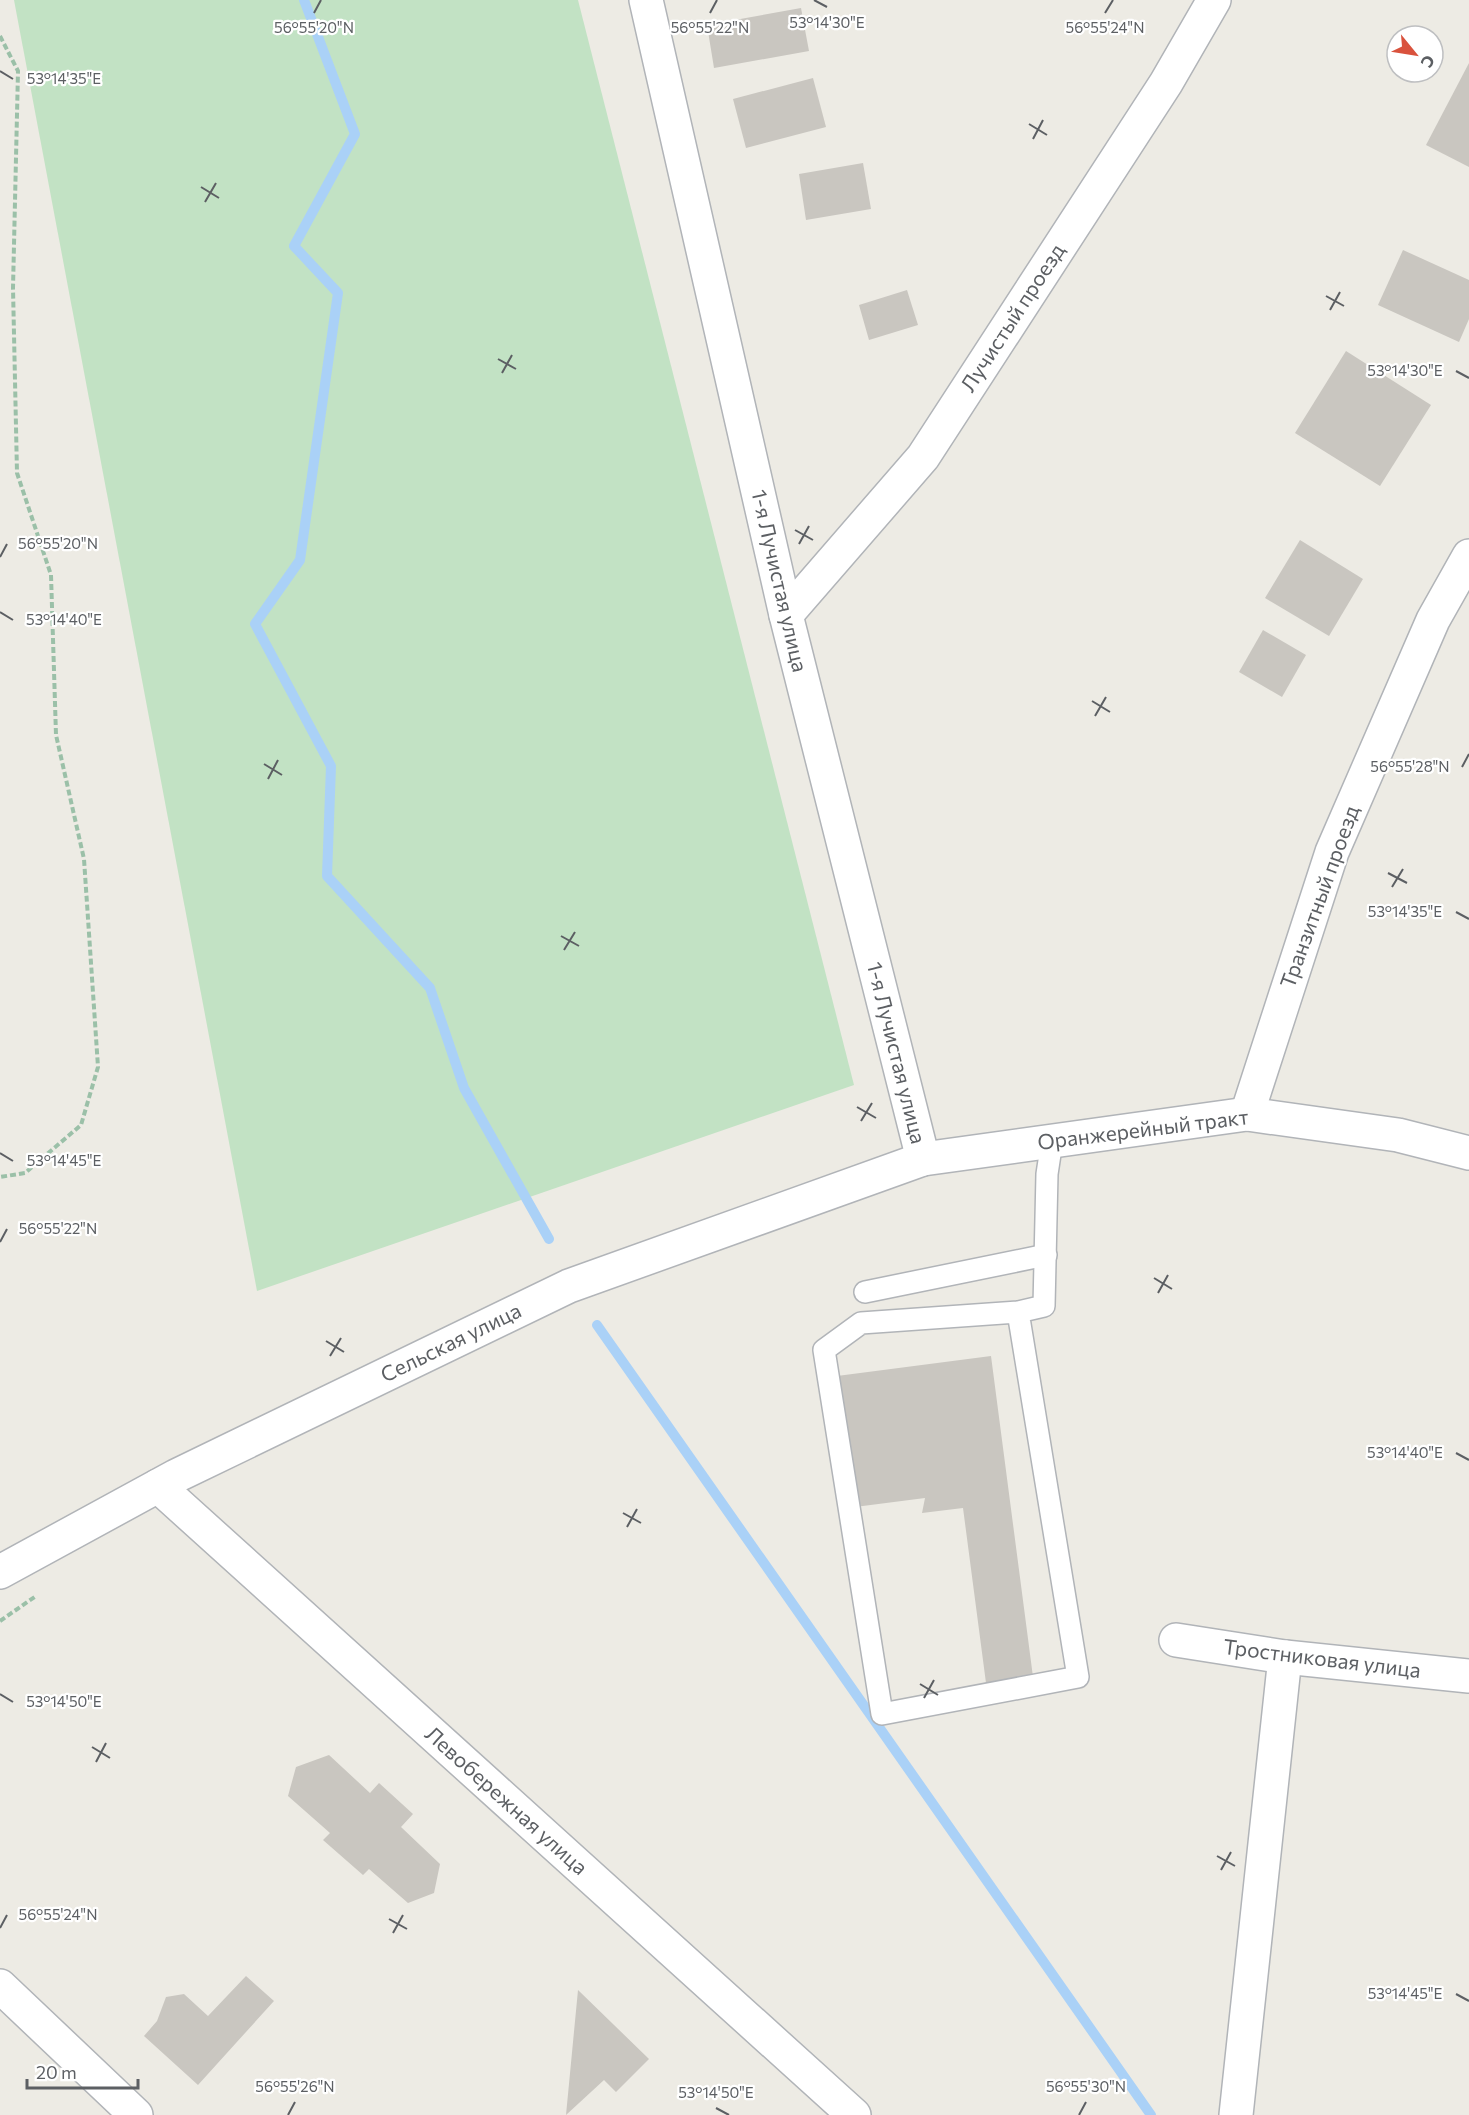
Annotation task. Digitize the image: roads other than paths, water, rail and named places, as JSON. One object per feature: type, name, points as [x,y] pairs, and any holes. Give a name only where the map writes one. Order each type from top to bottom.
[{"type":"street","name":"1-я Лучистая улица","points":[[646,0],[786,615],[923,1159]]},
{"type":"street","name":"Лучистый проезд","points":[[786,615],[923,458],[1166,83],[1214,0]]},
{"type":"street","name":"Транзитный проезд","points":[[1247,1114],[1332,852],[1433,620],[1469,556]]},
{"type":"street","name":"Оранжерейный тракт","points":[[923,1159],[1247,1114],[1398,1136],[1469,1153]]},
{"type":"street","name":"Сельская улица","points":[[0,1572],[158,1486],[569,1286],[923,1159]]},
{"type":"street","name":"Левобережная улица","points":[[158,1486],[854,2115]]},
{"type":"street","name":"Тростниковая улица","points":[[1176,1640],[1285,1658],[1469,1676]]},
{"type":"street","points":[[1236,2115],[1285,1658]]},
{"type":"street","points":[[0,1986],[136,2115]]},
{"type":"lane","points":[[1018,1312],[1078,1677],[882,1714],[824,1350],[861,1323],[1018,1312],[1044,1306],[1047,1174],[1052,1141]]},
{"type":"lane","points":[[865,1292],[1046,1255]]},
{"type":"waterway","points":[[304,0],[355,134],[294,246],[338,293],[300,560],[255,624],[331,766],[327,876],[430,988],[464,1088],[549,1239]]},
{"type":"waterway","points":[[597,1325],[1151,2115]]}]
